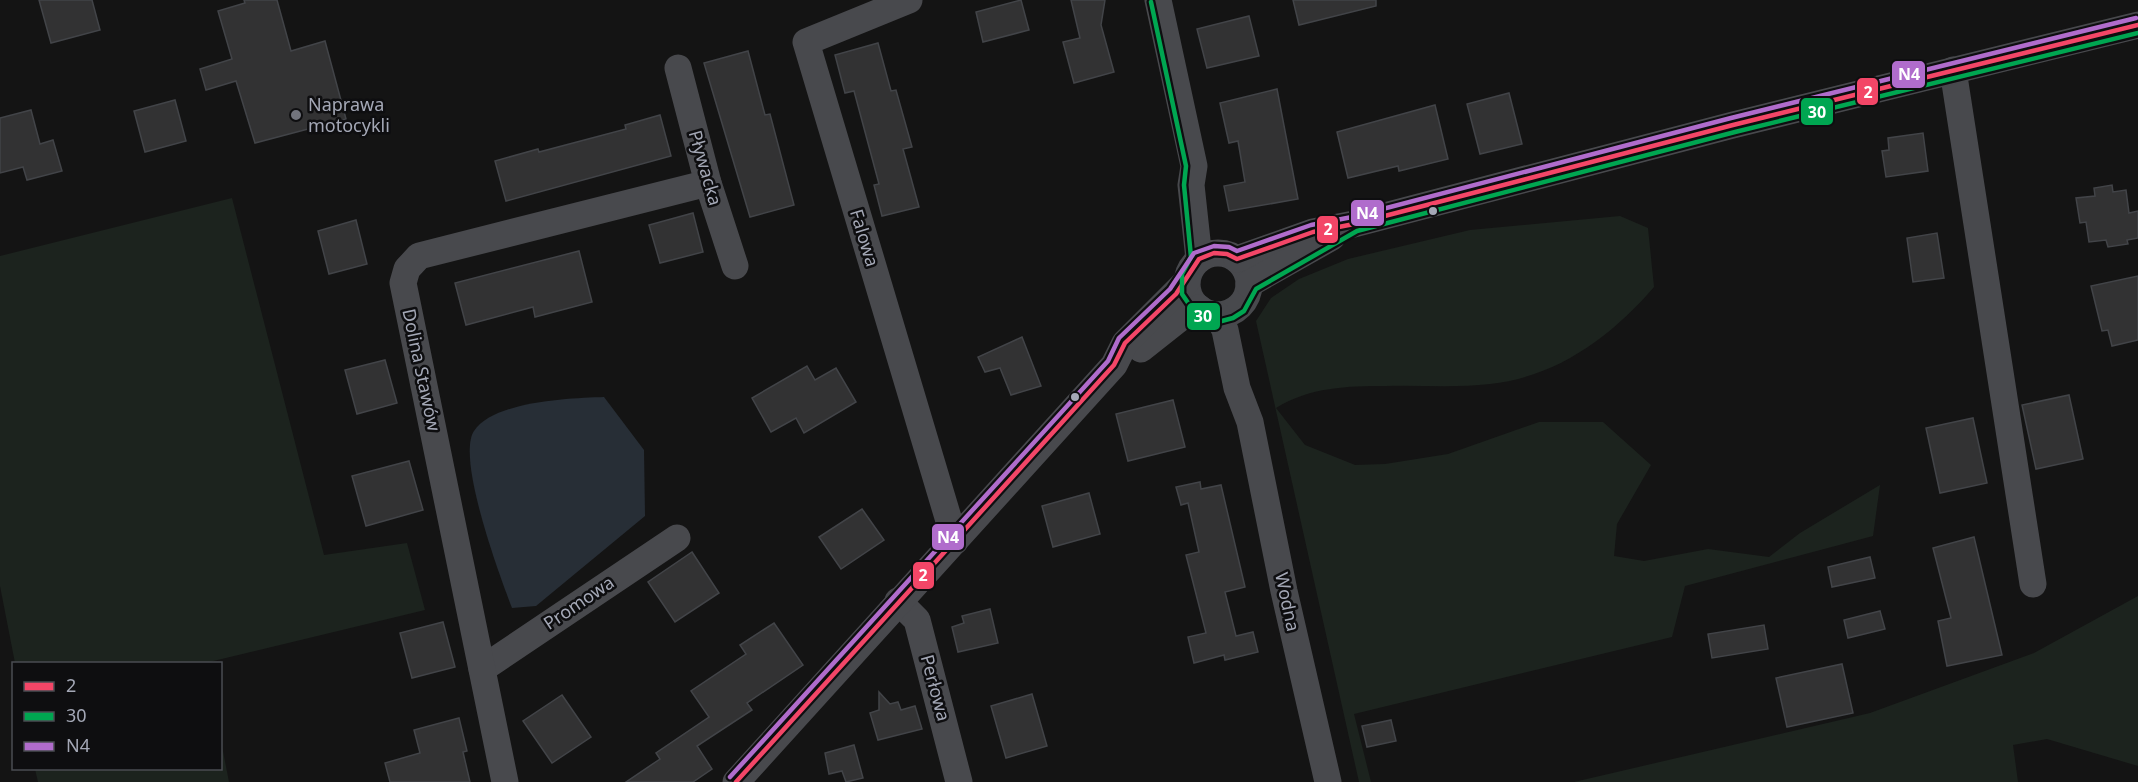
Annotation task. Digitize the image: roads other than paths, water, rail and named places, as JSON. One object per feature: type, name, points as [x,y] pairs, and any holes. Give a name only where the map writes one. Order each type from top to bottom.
[{"type":"street","name":"Falowa","points":[[909,0],[806,42],[955,541]]},
{"type":"street","points":[[1158,0],[1194,166],[1203,182],[1211,263],[1192,300],[1226,303]]},
{"type":"street","points":[[736,782],[1114,365],[1125,343],[1211,263],[1313,232],[1354,224],[1627,152],[2138,25]]},
{"type":"street","name":"Pływacka","points":[[678,68],[708,183],[735,266]]},
{"type":"street","points":[[1953,70],[2033,584]]},
{"type":"street","name":"Dolina Stawów","points":[[505,782],[403,283],[407,269],[419,256],[708,183]]},
{"type":"street","points":[[1114,365],[1133,355],[1184,315],[1226,303],[1354,224]]},
{"type":"street","points":[[1211,263],[1248,274],[1226,303]]},
{"type":"street","name":"Wodna","points":[[1226,303],[1254,382],[1254,407],[1250,422],[1284,591],[1328,782]]},
{"type":"street","name":"Promowa","points":[[482,669],[677,538]]},
{"type":"street","name":"Perłowa","points":[[898,601],[917,620],[959,782]]},
{"type":"place","name":"Naprawa motocykli","points":[[296,115]]}]
